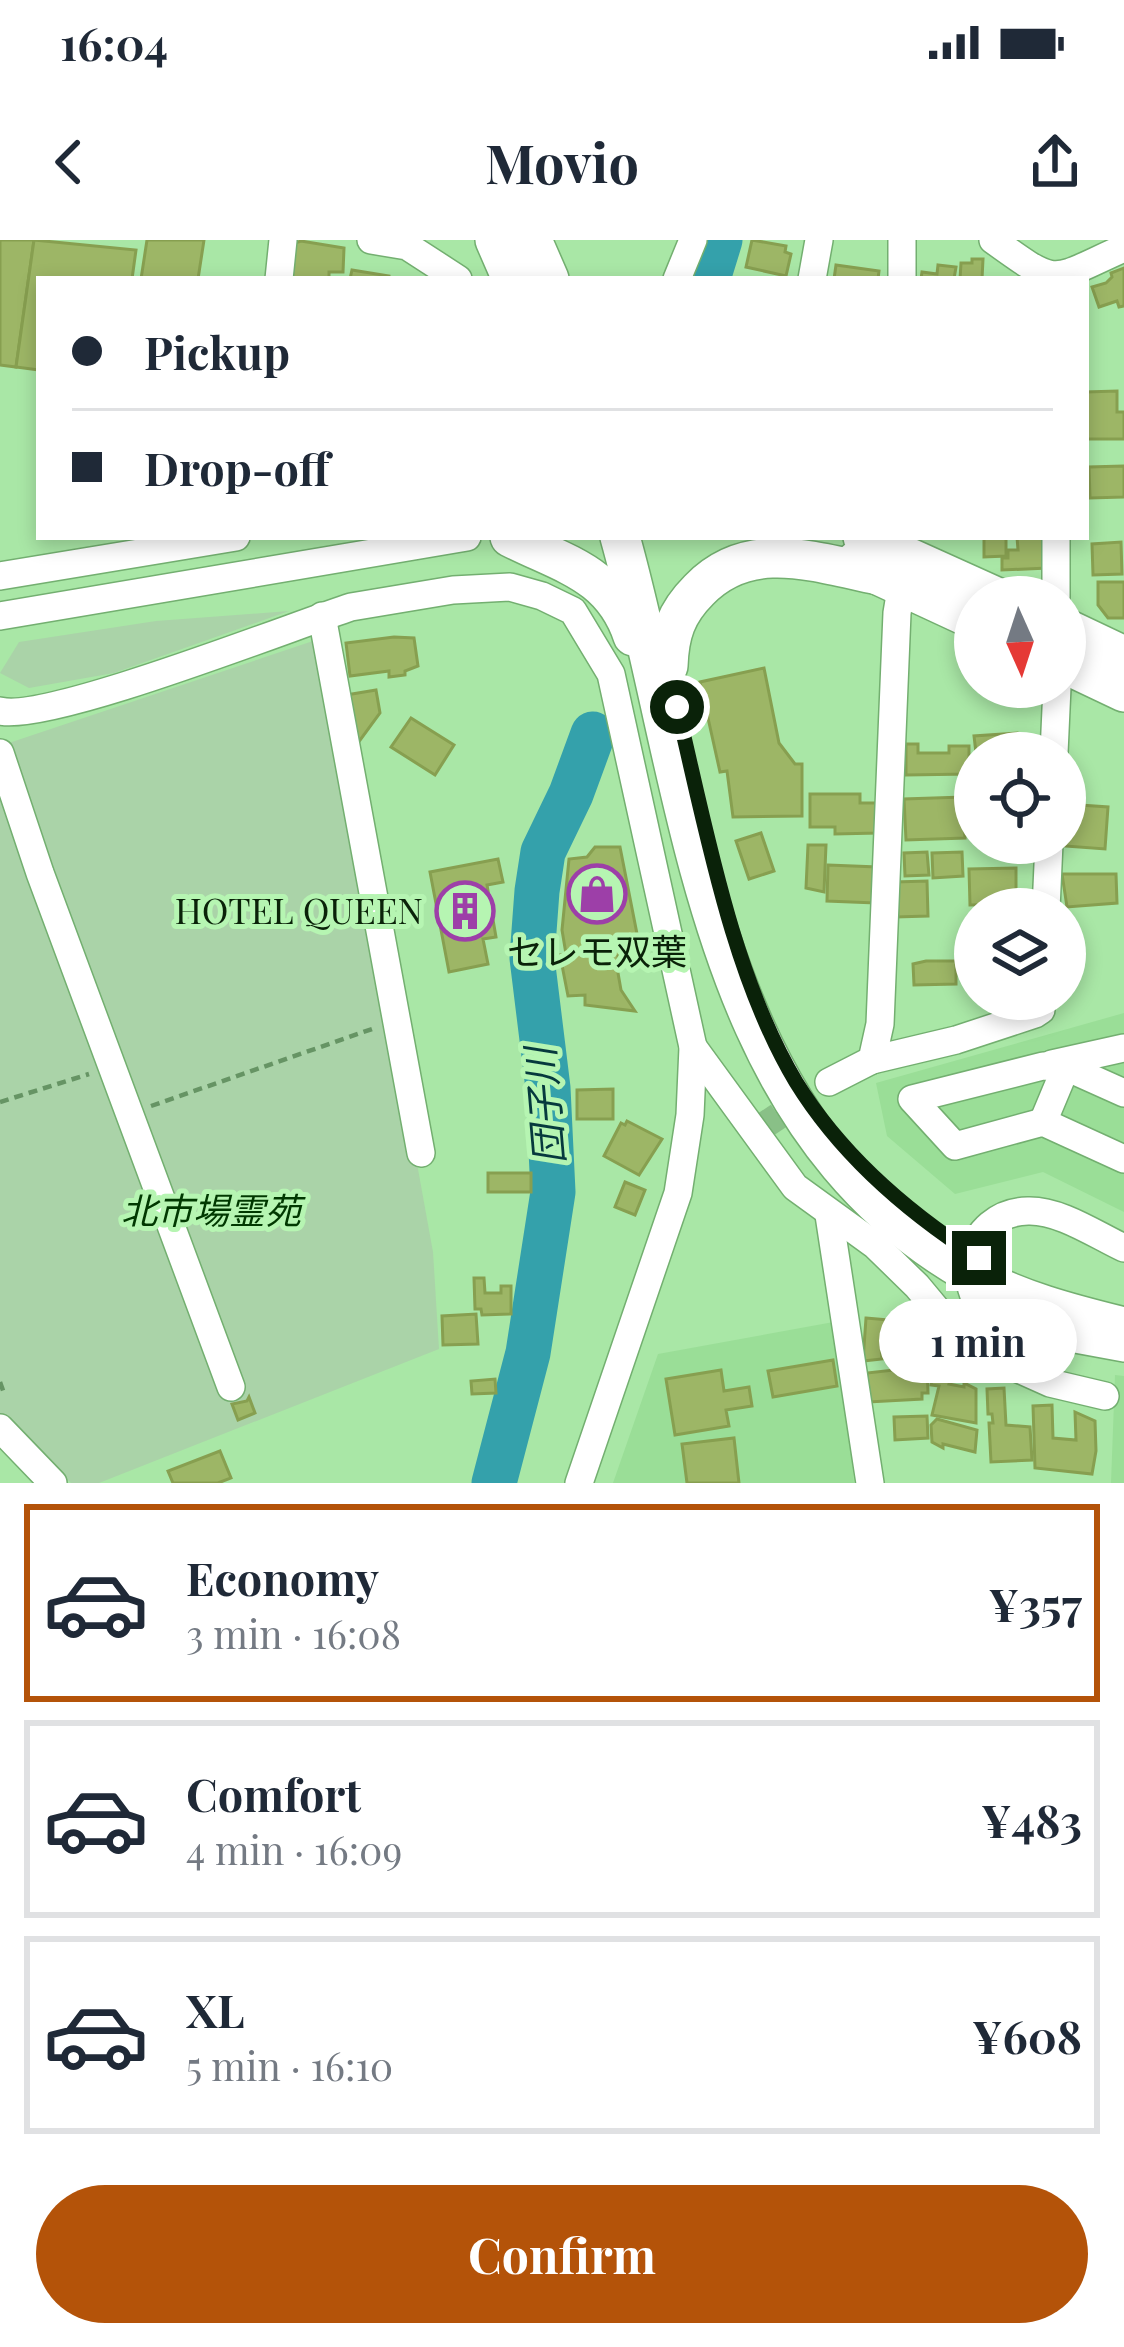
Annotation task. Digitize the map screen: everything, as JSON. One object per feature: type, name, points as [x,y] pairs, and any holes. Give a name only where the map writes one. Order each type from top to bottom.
[{"type":"highway","points":[[511,270],[532,240]]},
{"type":"highway","points":[[516,540],[583,571],[604,587],[625,611],[639,656],[659,665]]},
{"type":"highway","points":[[621,540],[659,665],[733,980],[794,1107],[836,1163],[896,1223],[1054,1308],[1124,1327]]},
{"type":"highway","points":[[638,540],[659,665]]},
{"type":"highway","points":[[789,540],[896,562],[954,582]]},
{"type":"highway","points":[[867,540],[954,605]]},
{"type":"highway","points":[[659,665],[687,603],[725,568],[749,557],[896,562]]},
{"type":"highway","points":[[1086,638],[1124,656]]},
{"type":"highway","points":[[1086,674],[1124,692]]},
{"type":"highway","points":[[970,1263],[1037,1288],[1124,1308]]},
{"type":"street","points":[[279,276],[283,240]]},
{"type":"street","points":[[370,240],[407,246],[453,276]]},
{"type":"street","points":[[678,276],[693,240]]},
{"type":"street","points":[[813,276],[819,240]]},
{"type":"street","points":[[902,240],[902,276]]},
{"type":"street","points":[[993,240],[1044,276]]},
{"type":"street","points":[[1063,276],[1124,248]]},
{"type":"street","points":[[0,576],[218,540]]},
{"type":"street","points":[[0,616],[449,540]]},
{"type":"street","points":[[1056,540],[1056,576]]},
{"type":"street","points":[[872,1060],[880,1024],[896,562]]},
{"type":"street","points":[[0,711],[15,715],[64,704],[384,599],[510,587],[572,611],[611,674],[693,1047],[690,1115],[678,1193],[579,1483]]},
{"type":"street","points":[[322,616],[421,1153]]},
{"type":"street","points":[[0,753],[232,1387]]},
{"type":"street","points":[[830,1082],[872,1060],[1017,1020]]},
{"type":"street","points":[[956,1040],[970,1083]]},
{"type":"street","points":[[693,1047],[795,1187],[875,1245],[967,1346],[1050,1383],[1105,1396]]},
{"type":"street","points":[[1124,1048],[912,1100],[956,1146],[1043,1122],[1124,1159]]},
{"type":"street","points":[[1054,1066],[1124,1093]]},
{"type":"street","points":[[1043,1122],[1054,1066]]},
{"type":"street","points":[[1124,1248],[1046,1213],[1026,1210],[988,1226],[970,1263],[974,1301],[999,1325],[1124,1348]]},
{"type":"street","points":[[830,1215],[870,1483]]},
{"type":"street","points":[[0,1428],[53,1483]]},
{"type":"path","points":[[129,1114],[383,1025]]},
{"type":"path","points":[[0,1102],[112,1066]]},
{"type":"path","points":[[0,1382],[5,1396]]},
{"type":"shaded area","points":[[1124,1013],[1124,1212],[1043,1172],[955,1194],[887,1136],[876,1083]]},
{"type":"shaded area","points":[[839,1321],[854,1483],[613,1483],[658,1354]]},
{"type":"shaded area","points":[[1115,1375],[1124,1376],[1124,1483],[1111,1483]]},
{"type":"green space","points":[[289,611],[114,673],[29,688],[0,673],[19,642],[156,621]]},
{"type":"green space","name":"北市場霊苑","points":[[322,638],[433,1252],[439,1349],[99,1483],[71,1483],[0,1415],[0,746]]},
{"type":"building","points":[[0,240],[34,240],[16,367],[0,365]]},
{"type":"building","points":[[34,240],[136,250],[132,276],[36,276],[36,370],[16,367]]},
{"type":"building","points":[[147,240],[204,240],[198,276],[141,276]]},
{"type":"building","points":[[752,240],[786,246],[785,252],[791,254],[786,276],[746,267]]},
{"type":"building","points":[[301,241],[344,248],[343,272],[291,276],[292,244]]},
{"type":"building","points":[[972,259],[983,259],[982,276],[960,276],[961,263],[972,263]]},
{"type":"building","points":[[836,265],[879,271],[878,276],[834,276]]},
{"type":"building","points":[[938,265],[956,267],[954,276],[921,276],[922,272],[937,274]]},
{"type":"building","points":[[1124,268],[1124,306],[1119,307],[1117,301],[1099,307],[1092,287],[1106,283],[1111,273]]},
{"type":"building","points":[[352,270],[389,276],[351,276]]},
{"type":"building","points":[[1117,391],[1117,412],[1124,412],[1124,439],[1089,439],[1089,392]]},
{"type":"building","points":[[1124,466],[1124,497],[1090,498],[1089,467]]},
{"type":"building","points":[[984,540],[1006,540],[1006,556],[984,557]]},
{"type":"building","points":[[1017,540],[1046,540],[1047,568],[1002,570],[1008,550],[1018,550]]},
{"type":"building","points":[[1121,542],[1122,574],[1093,575],[1092,544]]},
{"type":"building","points":[[1098,582],[1124,582],[1124,618],[1108,618],[1098,605]]},
{"type":"building","points":[[414,638],[418,666],[405,675],[389,677],[389,671],[350,676],[346,643]]},
{"type":"building","points":[[764,668],[779,743],[795,764],[802,764],[802,816],[733,817],[727,771],[720,772],[700,682]]},
{"type":"building","points":[[376,690],[380,713],[355,747],[346,695]]},
{"type":"building","points":[[411,718],[454,745],[435,775],[391,747]]},
{"type":"building","points":[[906,744],[918,744],[918,753],[949,753],[949,746],[954,746],[954,774],[906,775]]},
{"type":"building","points":[[810,794],[860,794],[860,803],[878,803],[878,833],[835,834],[835,827],[810,827]]},
{"type":"building","points":[[954,797],[954,838],[906,840],[904,799]]},
{"type":"building","points":[[1086,805],[1108,807],[1105,849],[1086,848]]},
{"type":"building","points":[[761,833],[774,871],[749,879],[736,841]]},
{"type":"building","points":[[808,845],[826,845],[824,892],[806,888]]},
{"type":"building","name":"セレモ双葉","points":[[595,847],[620,847],[638,939],[618,956],[618,973],[621,990],[635,1011],[585,1005],[585,995],[568,996],[560,955],[566,954],[562,930],[569,859],[587,857]]},
{"type":"building","points":[[927,852],[929,875],[905,876],[904,853]]},
{"type":"building","points":[[954,852],[954,864],[962,864],[963,876],[933,878],[932,853]]},
{"type":"building","name":"HOTEL QUEEN","points":[[498,859],[503,882],[487,885],[496,937],[483,939],[488,964],[449,972],[430,872]]},
{"type":"building","points":[[828,865],[877,867],[875,903],[827,901]]},
{"type":"building","points":[[1016,868],[1016,888],[970,888],[969,869]]},
{"type":"building","points":[[1062,874],[1116,874],[1117,903],[1086,905],[1086,888],[1064,888]]},
{"type":"building","points":[[927,881],[928,916],[896,917],[895,882]]},
{"type":"building","points":[[954,961],[954,984],[914,985],[913,964]]},
{"type":"building","points":[[613,1089],[613,1119],[577,1119],[577,1090]]},
{"type":"building","points":[[627,1121],[662,1139],[639,1175],[604,1156],[621,1123]]},
{"type":"building","points":[[488,1173],[531,1173],[531,1192],[488,1192]]},
{"type":"building","points":[[625,1182],[645,1190],[635,1215],[615,1207]]},
{"type":"building","points":[[474,1278],[484,1278],[485,1293],[501,1293],[501,1286],[511,1286],[511,1314],[482,1315],[481,1309],[475,1309]]},
{"type":"building","points":[[476,1314],[478,1344],[443,1345],[442,1316]]},
{"type":"building","points":[[866,1318],[901,1321],[897,1350],[881,1348],[882,1359],[863,1361]]},
{"type":"building","points":[[833,1360],[837,1386],[773,1397],[768,1371]]},
{"type":"building","points":[[927,1361],[928,1393],[922,1393],[922,1399],[869,1402],[867,1373],[912,1368],[912,1362]]},
{"type":"building","points":[[934,1368],[953,1372],[949,1384],[964,1387],[964,1383],[976,1389],[976,1423],[932,1415],[939,1386],[931,1385]]},
{"type":"building","points":[[721,1370],[724,1391],[749,1387],[752,1406],[726,1410],[729,1426],[675,1435],[666,1379]]},
{"type":"building","points":[[495,1379],[496,1393],[472,1394],[471,1381]]},
{"type":"building","points":[[1004,1388],[1006,1425],[1030,1427],[1032,1460],[991,1462],[989,1423],[993,1423],[987,1389]]},
{"type":"building","points":[[249,1397],[255,1413],[238,1420],[232,1404]]},
{"type":"building","points":[[1052,1405],[1053,1438],[1076,1440],[1075,1412],[1095,1421],[1092,1474],[1035,1468],[1033,1406]]},
{"type":"building","points":[[927,1416],[928,1438],[895,1440],[894,1417]]},
{"type":"building","points":[[937,1419],[977,1430],[975,1452],[932,1442],[931,1425]]},
{"type":"building","points":[[734,1438],[739,1483],[687,1483],[682,1444]]},
{"type":"building","points":[[220,1451],[231,1478],[218,1483],[173,1483],[168,1471]]},
{"type":"waterway","name":"団子川","points":[[709,276],[720,240]]},
{"type":"waterway","name":"団子川","points":[[494,1483],[528,1353],[553,1192],[548,1088],[532,958],[537,891],[543,852],[593,734]]},
{"type":"tunnel","points":[[756,1131],[829,1082]]},
{"type":"place","name":"セレモ双葉","points":[[597,894]]},
{"type":"place","name":"HOTEL QUEEN","points":[[465,911]]},
{"type":"route","points":[[677,707],[716,872],[758,1002],[795,1081],[872,1176],[925,1223],[979,1258]]}]
